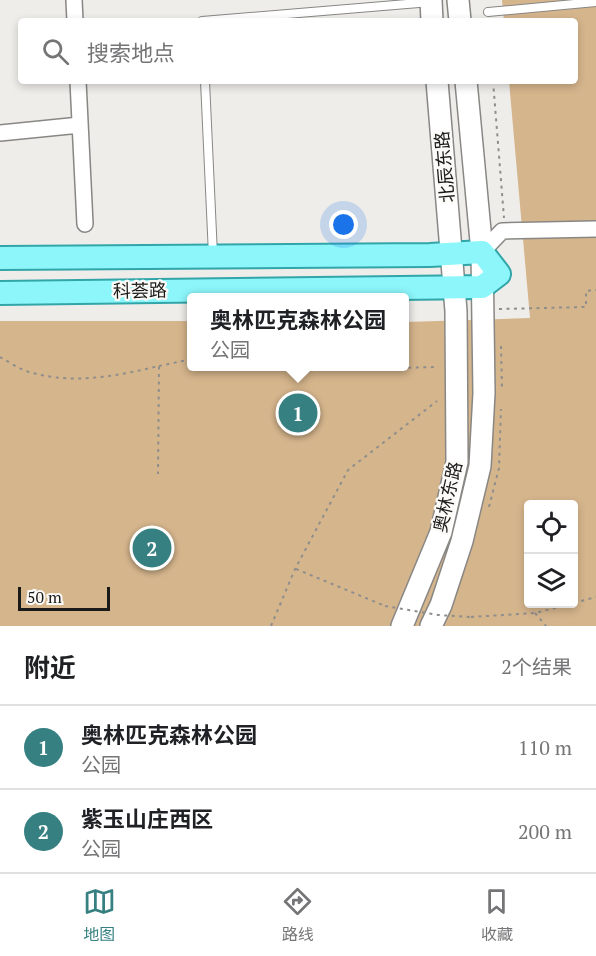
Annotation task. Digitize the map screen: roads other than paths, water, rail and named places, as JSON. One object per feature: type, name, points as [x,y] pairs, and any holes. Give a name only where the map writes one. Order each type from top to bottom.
[{"type":"main road","points":[[458,0],[460,18]]},
{"type":"main road","name":"北辰东路","points":[[437,84],[454,288]]},
{"type":"main road","name":"北辰东路","points":[[466,84],[482,252]]},
{"type":"main road","points":[[482,252],[499,274],[482,287]]},
{"type":"main road","name":"科荟路","points":[[0,258],[482,252]]},
{"type":"main road","name":"科荟路","points":[[0,293],[482,287]]},
{"type":"main road","name":"奥林东路","points":[[431,626],[441,605],[462,541],[480,466],[484,393],[482,287]]},
{"type":"main road","name":"奥林东路","points":[[402,626],[441,532],[458,462],[454,288]]},
{"type":"street","points":[[74,0],[75,18]]},
{"type":"street","points":[[78,84],[85,224]]},
{"type":"street","points":[[0,133],[80,125]]},
{"type":"street","points":[[482,252],[502,231],[596,229]]},
{"type":"lane","points":[[488,12],[596,2]]},
{"type":"lane","points":[[255,18],[431,8]]},
{"type":"lane","points":[[205,84],[213,257]]},
{"type":"place","name":"奥林匹克森林公园","points":[[298,413]]},
{"type":"place","name":"紫玉山庄西区","points":[[152,548]]}]
